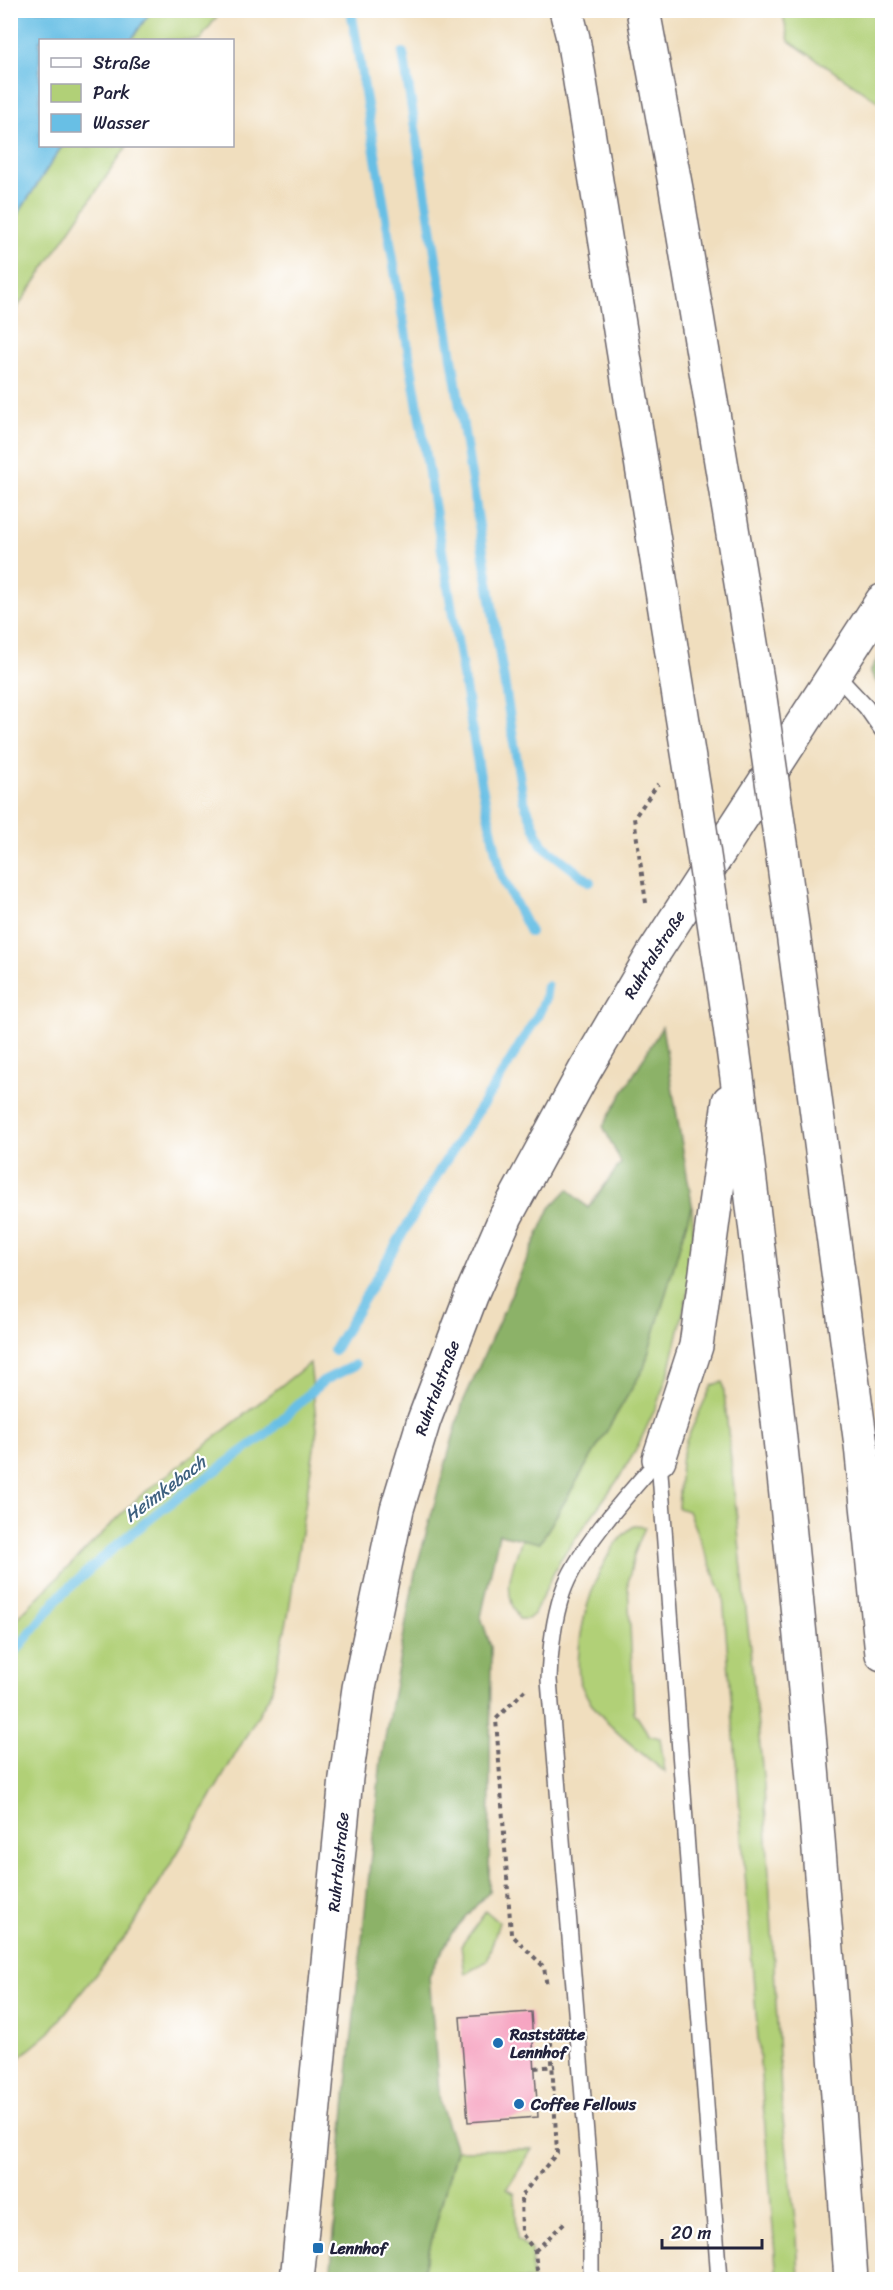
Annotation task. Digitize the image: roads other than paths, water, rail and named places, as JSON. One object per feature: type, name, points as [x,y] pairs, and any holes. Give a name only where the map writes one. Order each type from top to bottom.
[{"type":"main road","points":[[566,10],[573,38],[609,255],[735,1054],[782,1454],[809,1717],[850,2280]]},
{"type":"main road","points":[[643,10],[676,189],[760,698],[879,1583],[882,1654]]},
{"type":"main road","name":"Ruhrtalstraße","points":[[297,2280],[346,1778],[359,1688],[398,1509],[424,1420],[471,1296],[506,1216],[585,1070],[653,954],[882,601]]},
{"type":"main road","points":[[659,1460],[696,1346],[735,1054]]},
{"type":"lane","points":[[835,674],[866,707],[882,730]]},
{"type":"lane","points":[[591,2280],[591,2195],[549,1680],[551,1642],[562,1592],[584,1550],[659,1460]]},
{"type":"lane","points":[[659,1460],[719,2280]]},
{"type":"water","points":[[11,10],[151,11],[132,39],[39,39],[39,147],[61,147],[11,225]]},
{"type":"waterway","points":[[351,10],[481,782],[501,875],[530,932]]},
{"type":"waterway","points":[[403,53],[523,799],[542,845],[590,882]]},
{"type":"waterway","points":[[334,1350],[441,1168],[538,1015],[545,1000],[547,986]]},
{"type":"waterway","name":"Heimkebach","points":[[10,1658],[59,1597],[110,1551],[161,1510],[264,1436],[323,1381],[355,1365]]},
{"type":"place","name":"Raststätte Lennhof","points":[[498,2043]]},
{"type":"place","name":"Coffee Fellows","points":[[519,2104]]},
{"type":"place","name":"Lennhof","points":[[318,2248]]}]
